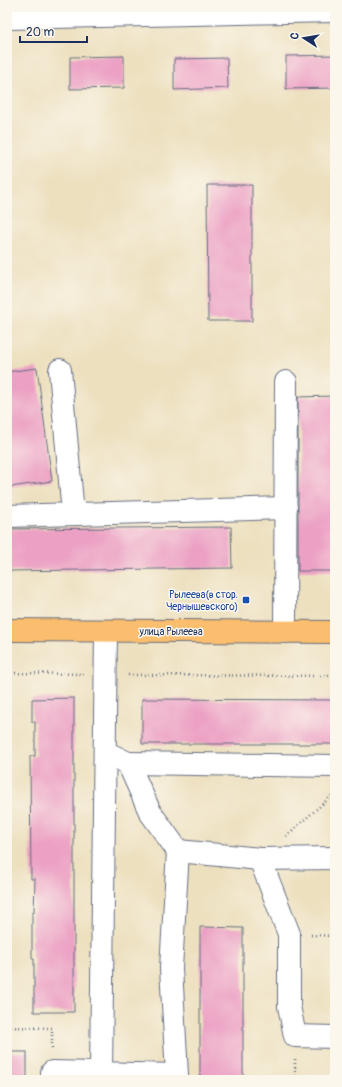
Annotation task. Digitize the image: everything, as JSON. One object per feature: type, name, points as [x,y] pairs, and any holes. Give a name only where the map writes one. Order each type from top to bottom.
[{"type":"main road","name":"улица Рылеева","points":[[7,630],[335,632]]},
{"type":"street","points":[[7,18],[335,12]]},
{"type":"street","points":[[60,370],[74,514]]},
{"type":"street","points":[[285,632],[286,382]]},
{"type":"street","points":[[7,516],[286,508]]},
{"type":"street","points":[[101,1074],[106,631]]},
{"type":"street","points":[[105,752],[128,763],[335,766]]},
{"type":"street","points":[[52,1076],[101,1074],[177,1077],[171,968],[178,851],[150,812],[128,763]]},
{"type":"street","points":[[178,851],[260,859],[335,858]]},
{"type":"street","points":[[260,859],[289,934],[289,1006],[295,1036],[335,1037]]},
{"type":"path","points":[[7,673],[335,676]]},
{"type":"path","points":[[260,859],[335,793]]},
{"type":"path","points":[[7,1028],[52,1028],[52,1076]]},
{"type":"building","points":[[335,55],[335,88],[286,89],[286,56]]},
{"type":"building","points":[[124,56],[124,88],[70,89],[70,57]]},
{"type":"building","points":[[227,58],[228,88],[174,90],[174,59]]},
{"type":"building","points":[[207,185],[252,185],[252,321],[208,321]]},
{"type":"building","points":[[37,368],[52,481],[10,487],[7,466],[7,372]]},
{"type":"building","points":[[335,396],[335,571],[298,571],[298,397]]},
{"type":"building","points":[[231,527],[232,568],[7,571],[7,529]]},
{"type":"building","points":[[74,698],[74,1012],[34,1012],[32,913],[34,913],[35,879],[31,879],[30,756],[35,756],[35,722],[32,722],[32,699]]},
{"type":"building","points":[[142,699],[335,700],[335,744],[142,744]]},
{"type":"building","points":[[200,927],[243,928],[243,1080],[200,1080]]},
{"type":"building","points":[[7,1052],[27,1052],[27,1080],[7,1080]]},
{"type":"place","name":"Рылеева(в стор. Чернышевского)","points":[[246,600]]}]
